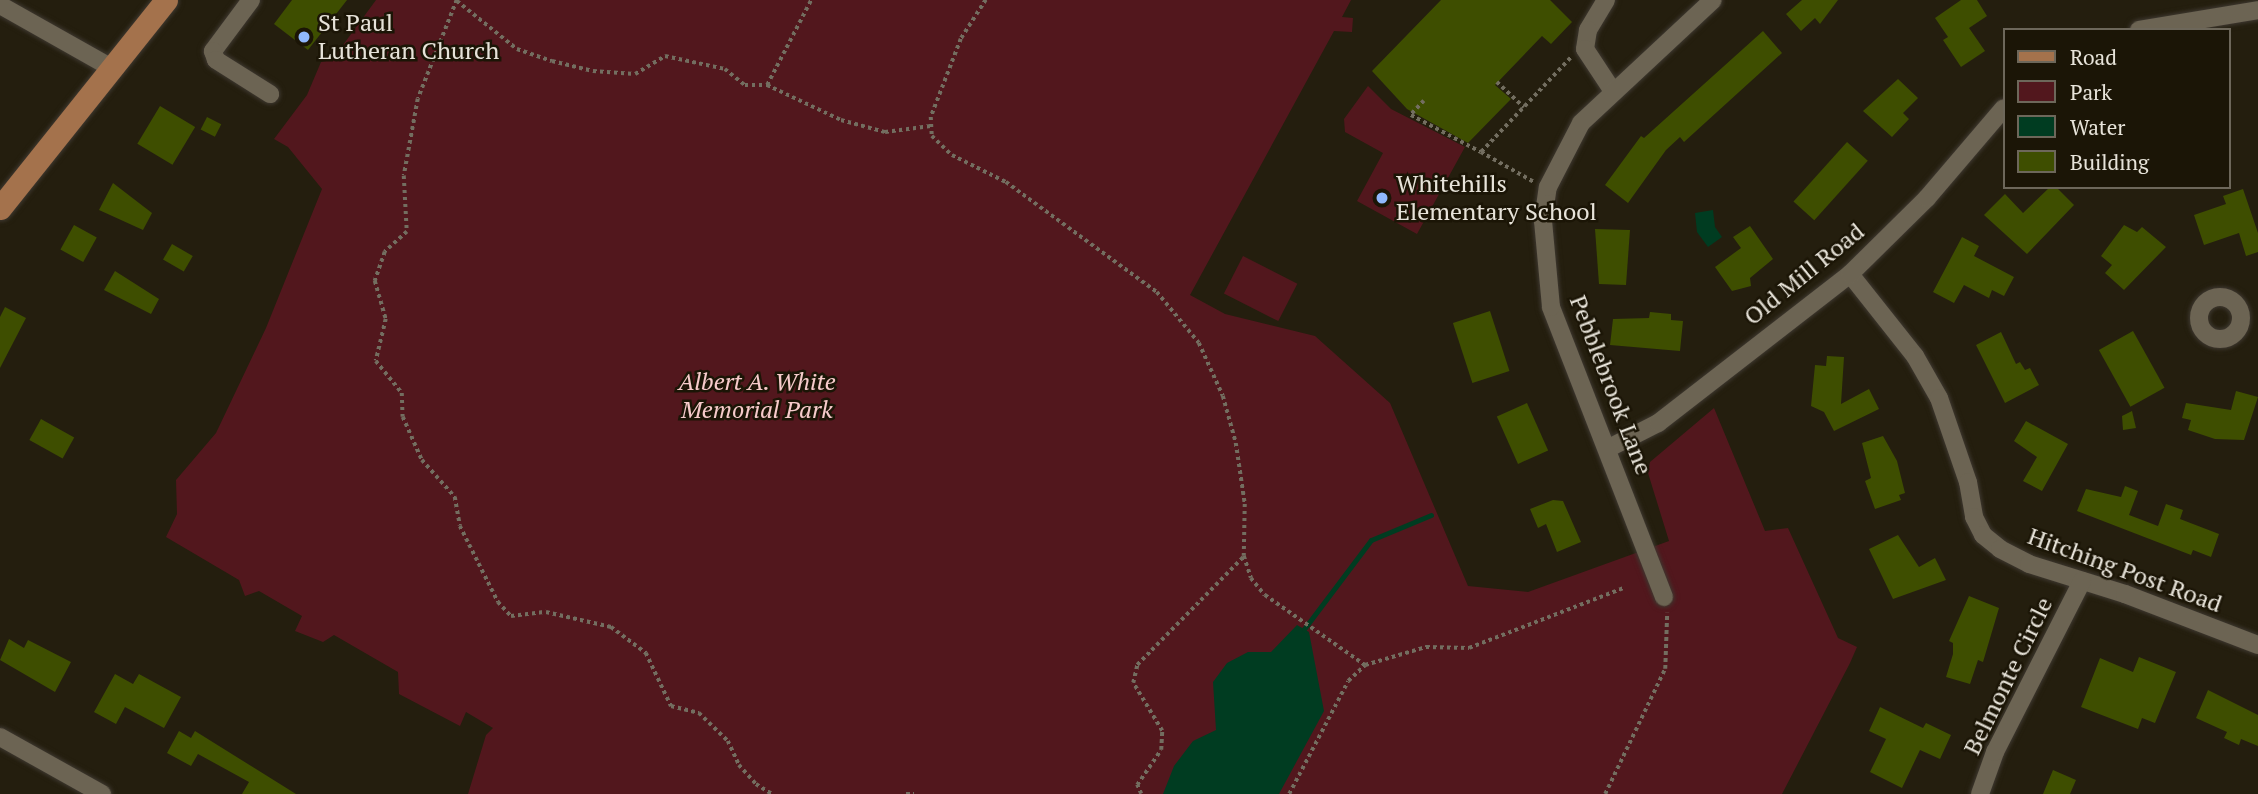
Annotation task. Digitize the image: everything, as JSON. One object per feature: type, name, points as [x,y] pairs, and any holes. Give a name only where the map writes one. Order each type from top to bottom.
[{"type":"main road","points":[[0,208],[166,0]]},
{"type":"street","points":[[251,0],[212,51],[216,60],[270,94]]},
{"type":"street","points":[[1606,0],[1588,30],[1585,50],[1612,90]]},
{"type":"street","name":"Pebblebrook Lane","points":[[1664,599],[1609,448],[1551,307],[1543,260],[1548,187],[1581,123],[1612,90],[1709,1]]},
{"type":"street","points":[[0,5],[112,68]]},
{"type":"street","points":[[2144,28],[2158,23],[2258,10]]},
{"type":"street","name":"Old Mill Road","points":[[1609,448],[1658,423],[1850,274],[1927,198],[2002,110]]},
{"type":"street","name":"Hitching Post Road","points":[[1850,274],[1915,356],[1940,398],[1961,460],[1974,517],[1983,535],[2000,549],[2029,564],[2258,645]]},
{"type":"street","name":"Belmonte Circle","points":[[1980,794],[2013,717],[2082,581]]},
{"type":"street","points":[[0,737],[102,794]]},
{"type":"path","points":[[772,794],[747,774],[728,741],[699,713],[671,706],[646,653],[611,627],[546,612],[511,616],[498,601],[460,526],[455,497],[422,460],[403,417],[402,393],[376,361],[386,319],[375,281],[385,252],[407,232],[404,176],[418,99],[457,0],[517,49],[552,61],[635,74],[665,56],[725,69],[745,85],[767,85],[841,120],[885,132],[931,126]]},
{"type":"path","points":[[767,85],[811,0]]},
{"type":"path","points":[[986,0],[961,39],[931,126],[932,136],[952,155],[1006,182],[1157,292],[1199,343],[1223,396],[1236,443],[1245,504],[1244,556],[1251,578],[1283,608],[1365,665]]},
{"type":"path","points":[[1480,152],[1575,54]]},
{"type":"path","points":[[1497,82],[1524,107]]},
{"type":"path","points":[[1424,101],[1411,115],[1548,187]]},
{"type":"path","points":[[1141,794],[1138,785],[1161,750],[1162,731],[1133,683],[1137,665],[1244,556]]},
{"type":"path","points":[[1289,794],[1348,681],[1365,665],[1426,647],[1469,648],[1624,588]]},
{"type":"path","points":[[1605,794],[1665,669],[1669,627],[1664,599]]},
{"type":"path","points":[[906,794],[914,794]]},
{"type":"green space","name":"Albert A. White Memorial Park","points":[[376,0],[1351,0],[1342,17],[1353,18],[1352,32],[1334,31],[1190,295],[1225,314],[1315,336],[1390,403],[1468,586],[1528,592],[1669,541],[1648,473],[1650,462],[1714,408],[1765,531],[1788,528],[1838,638],[1857,647],[1850,663],[1782,794],[468,794],[486,735],[493,728],[466,712],[460,726],[399,694],[398,672],[334,635],[323,642],[295,631],[302,616],[259,591],[245,596],[239,580],[166,537],[177,514],[176,480],[216,433],[266,328],[322,189],[288,147],[274,139],[307,95],[321,62],[332,60]]},
{"type":"green space","points":[[1368,86],[1391,109],[1465,147],[1417,234],[1357,201],[1383,153],[1345,132],[1344,119]]},
{"type":"green space","points":[[1243,256],[1297,284],[1278,321],[1224,293]]},
{"type":"water","points":[[1713,210],[1715,227],[1722,237],[1708,247],[1697,232],[1695,213]]},
{"type":"water","points":[[1297,625],[1309,632],[1324,711],[1279,794],[1163,794],[1174,766],[1193,741],[1216,730],[1213,682],[1227,663],[1248,652],[1271,652]]},
{"type":"building","name":"St Paul Lutheran Church","points":[[292,0],[347,0],[308,50],[274,24]]},
{"type":"building","points":[[1441,0],[1550,0],[1572,22],[1551,44],[1542,36],[1495,85],[1511,99],[1468,143],[1407,109],[1372,71]]},
{"type":"building","points":[[1802,0],[1838,0],[1820,24],[1815,18],[1801,31],[1786,14]]},
{"type":"building","points":[[1961,0],[1977,0],[1987,16],[1969,28],[1985,51],[1961,67],[1943,40],[1948,37],[1935,18]]},
{"type":"building","points":[[1763,31],[1782,53],[1684,142],[1680,137],[1666,150],[1628,203],[1605,185],[1641,136],[1644,138]]},
{"type":"building","points":[[1898,79],[1918,98],[1903,113],[1909,119],[1892,137],[1863,111]]},
{"type":"building","points":[[160,106],[195,127],[172,165],[137,144]]},
{"type":"building","points":[[207,117],[221,124],[215,137],[201,129]]},
{"type":"building","points":[[1847,142],[1868,161],[1814,220],[1793,201]]},
{"type":"building","points":[[113,183],[152,213],[143,230],[99,210]]},
{"type":"building","points":[[2048,189],[2058,189],[2074,205],[2027,254],[1984,215],[2005,194],[2023,213]]},
{"type":"building","points":[[2243,189],[2258,233],[2258,252],[2246,256],[2239,233],[2204,245],[2194,215],[2226,204],[2223,196]]},
{"type":"building","points":[[74,225],[97,238],[83,262],[60,249]]},
{"type":"building","points":[[2124,225],[2137,232],[2142,227],[2166,247],[2124,290],[2105,273],[2112,265],[2101,256]]},
{"type":"building","points":[[1750,226],[1773,259],[1750,278],[1751,286],[1732,291],[1715,267],[1741,248],[1733,237]]},
{"type":"building","points":[[1595,229],[1630,230],[1626,285],[1599,284]]},
{"type":"building","points":[[1962,237],[1979,246],[1974,256],[2014,277],[2004,296],[1992,290],[1989,298],[1964,285],[1954,303],[1933,292]]},
{"type":"building","points":[[172,244],[193,256],[184,272],[163,260]]},
{"type":"building","points":[[115,271],[159,299],[151,314],[104,290]]},
{"type":"building","points":[[5,307],[26,318],[0,368],[0,317]]},
{"type":"building","points":[[1490,311],[1509,371],[1472,383],[1453,323]]},
{"type":"building","points":[[1650,312],[1671,314],[1671,320],[1683,321],[1680,351],[1610,345],[1613,319],[1649,318]]},
{"type":"building","points":[[2133,331],[2165,388],[2130,407],[2099,350]]},
{"type":"building","points":[[2001,332],[2016,364],[2020,362],[2025,370],[2030,368],[2039,385],[2005,403],[1976,345]]},
{"type":"building","points":[[1827,356],[1844,357],[1841,404],[1869,389],[1879,409],[1834,431],[1824,412],[1811,406],[1815,365],[1826,366]]},
{"type":"building","points":[[2236,391],[2258,397],[2244,440],[2215,439],[2188,430],[2191,420],[2182,418],[2186,403],[2231,410]]},
{"type":"building","points":[[1527,403],[1548,451],[1518,464],[1497,416]]},
{"type":"building","points":[[2132,411],[2136,428],[2123,430],[2122,416]]},
{"type":"building","points":[[41,419],[74,437],[63,458],[29,440]]},
{"type":"building","points":[[2026,421],[2068,444],[2042,491],[2023,481],[2037,457],[2014,441]]},
{"type":"building","points":[[1883,436],[1897,461],[1905,493],[1899,495],[1901,500],[1875,509],[1865,481],[1871,478],[1862,443]]},
{"type":"building","points":[[2125,486],[2138,491],[2129,515],[2158,526],[2166,504],[2183,510],[2180,519],[2219,534],[2211,557],[2193,550],[2191,555],[2077,511],[2086,489],[2121,497]]},
{"type":"building","points":[[1553,500],[1563,501],[1581,542],[1557,552],[1546,524],[1538,528],[1530,509]]},
{"type":"building","points":[[1898,535],[1919,567],[1935,558],[1946,580],[1893,599],[1869,549]]},
{"type":"building","points":[[1969,596],[1999,608],[1983,662],[1978,660],[1970,684],[1946,677],[1953,654],[1953,643],[1949,641]]},
{"type":"building","points":[[9,639],[24,648],[28,640],[71,662],[55,692],[0,660]]},
{"type":"building","points":[[2139,657],[2176,672],[2155,723],[2142,718],[2138,729],[2081,707],[2100,658],[2133,672]]},
{"type":"building","points":[[115,674],[133,684],[139,674],[181,697],[164,728],[125,707],[116,724],[94,712]]},
{"type":"building","points":[[2208,690],[2258,715],[2258,746],[2241,739],[2239,745],[2224,738],[2227,732],[2196,718]]},
{"type":"building","points":[[1880,707],[1923,728],[1926,723],[1951,735],[1940,759],[1920,750],[1902,788],[1870,772],[1886,739],[1869,731]]},
{"type":"building","points":[[179,731],[191,738],[195,731],[296,794],[242,794],[249,782],[198,754],[191,766],[167,753]]},
{"type":"building","points":[[2053,770],[2076,780],[2070,794],[2043,794]]},
{"type":"waterway","points":[[1304,629],[1371,540],[1431,515]]},
{"type":"place","name":"St Paul Lutheran Church","points":[[304,37]]},
{"type":"place","name":"Whitehills Elementary School","points":[[1382,198]]}]
